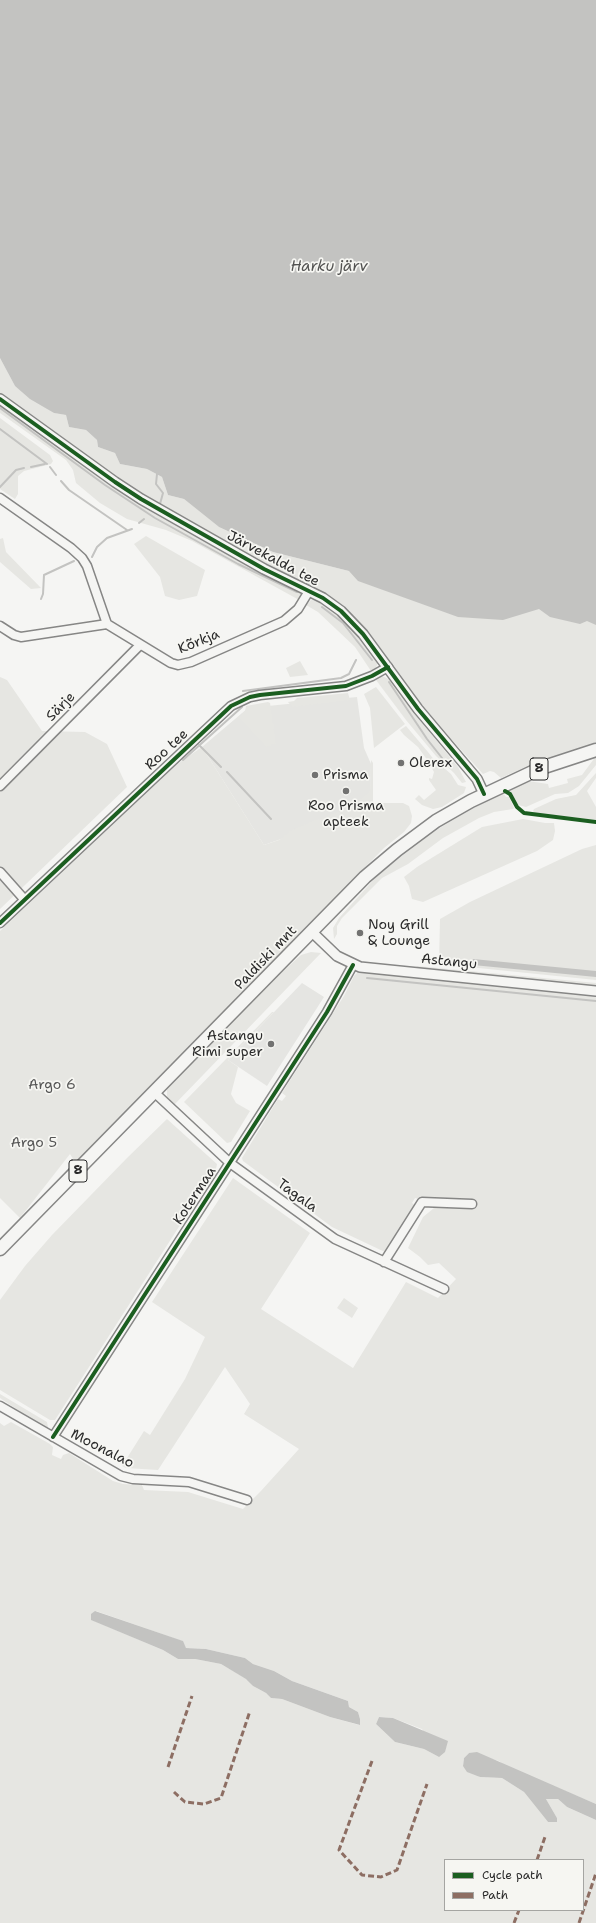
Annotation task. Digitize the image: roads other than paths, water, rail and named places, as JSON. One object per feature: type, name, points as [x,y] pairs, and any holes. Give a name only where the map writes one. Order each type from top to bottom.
[{"type":"main road","name":"Paldiski mnt","points":[[0,1249],[155,1093],[365,877],[397,850],[436,821],[484,794],[541,768],[596,750]]},
{"type":"street","name":"Järvekalda tee","points":[[0,399],[141,499],[221,545],[332,604],[352,621],[388,667],[418,709],[477,779],[484,794]]},
{"type":"street","points":[[0,498],[71,548],[82,558],[87,566],[107,624],[21,637],[14,635],[0,626]]},
{"type":"street","name":"Kõrkja","points":[[107,624],[171,663],[178,665],[192,662],[284,621],[298,609],[310,591]]},
{"type":"street","name":"Särje","points":[[0,786],[140,645]]},
{"type":"street","name":"Roo tee","points":[[0,923],[231,706],[250,697],[260,695],[346,686],[372,676],[388,667]]},
{"type":"street","points":[[0,872],[24,899]]},
{"type":"street","name":"Astangu","points":[[312,932],[337,956],[353,965],[394,971],[596,991]]},
{"type":"street","name":"Kotermaa","points":[[53,1438],[330,1006],[353,965]]},
{"type":"street","name":"Tagala","points":[[155,1093],[230,1163],[336,1239],[444,1289]]},
{"type":"street","points":[[384,1262],[422,1202],[472,1204]]},
{"type":"street","name":"Moonalao","points":[[0,1406],[121,1476],[133,1479],[189,1482],[247,1500]]},
{"type":"water","name":"Harku järv","points":[[0,0],[596,0],[596,625],[587,621],[580,624],[550,617],[539,609],[503,620],[458,617],[358,581],[349,571],[273,552],[219,527],[184,499],[168,495],[162,477],[147,469],[120,464],[115,453],[98,447],[97,440],[86,430],[69,427],[66,415],[54,413],[30,399],[15,386],[0,358]]},
{"type":"water","points":[[473,959],[596,971],[596,977],[473,965],[471,963]]},
{"type":"water","points":[[95,1611],[183,1641],[186,1648],[206,1649],[245,1658],[253,1664],[274,1671],[292,1681],[348,1701],[349,1707],[358,1712],[360,1725],[330,1717],[282,1699],[271,1698],[266,1693],[253,1686],[246,1679],[221,1664],[195,1659],[178,1659],[163,1650],[91,1620],[91,1614]]},
{"type":"water","points":[[379,1717],[393,1718],[448,1741],[445,1752],[439,1757],[424,1749],[395,1742],[376,1724]]},
{"type":"water","points":[[477,1752],[596,1804],[596,1820],[567,1807],[558,1799],[546,1799],[557,1818],[557,1822],[548,1822],[524,1792],[502,1778],[480,1777],[467,1772],[463,1766],[464,1758],[469,1753]]},
{"type":"waterway","points":[[0,408],[105,485],[155,518],[238,564],[297,592]]},
{"type":"waterway","points":[[0,429],[47,464]]},
{"type":"waterway","points":[[31,467],[45,464]]},
{"type":"waterway","points":[[50,467],[56,475]]},
{"type":"waterway","points":[[0,487],[16,470],[24,468]]},
{"type":"waterway","points":[[157,474],[156,484],[163,493],[160,504]]},
{"type":"waterway","points":[[61,481],[69,490],[127,530]]},
{"type":"waterway","points":[[139,523],[144,519]]},
{"type":"waterway","points":[[92,557],[97,547],[107,538],[132,529]]},
{"type":"waterway","points":[[41,599],[43,594],[44,575],[74,561]]},
{"type":"waterway","points":[[322,607],[343,623],[372,660]]},
{"type":"waterway","points":[[243,691],[341,678],[349,674],[356,660]]},
{"type":"waterway","points":[[389,682],[427,739],[442,758]]},
{"type":"waterway","points":[[183,760],[242,707]]},
{"type":"waterway","points":[[199,745],[221,767]]},
{"type":"waterway","points":[[227,772],[271,819]]},
{"type":"waterway","points":[[367,978],[596,1001]]},
{"type":"place","name":"Olerex","points":[[401,763]]},
{"type":"place","name":"Prisma","points":[[315,775]]},
{"type":"place","name":"Roo Prisma apteek","points":[[346,791]]},
{"type":"place","name":"Noy Grill & Lounge","points":[[360,933]]},
{"type":"place","name":"Astangu Rimi super","points":[[271,1044]]},
{"type":"park label","name":"Argo 6","points":[[52,1085]]},
{"type":"park label","name":"Argo 5","points":[[34,1143]]}]
